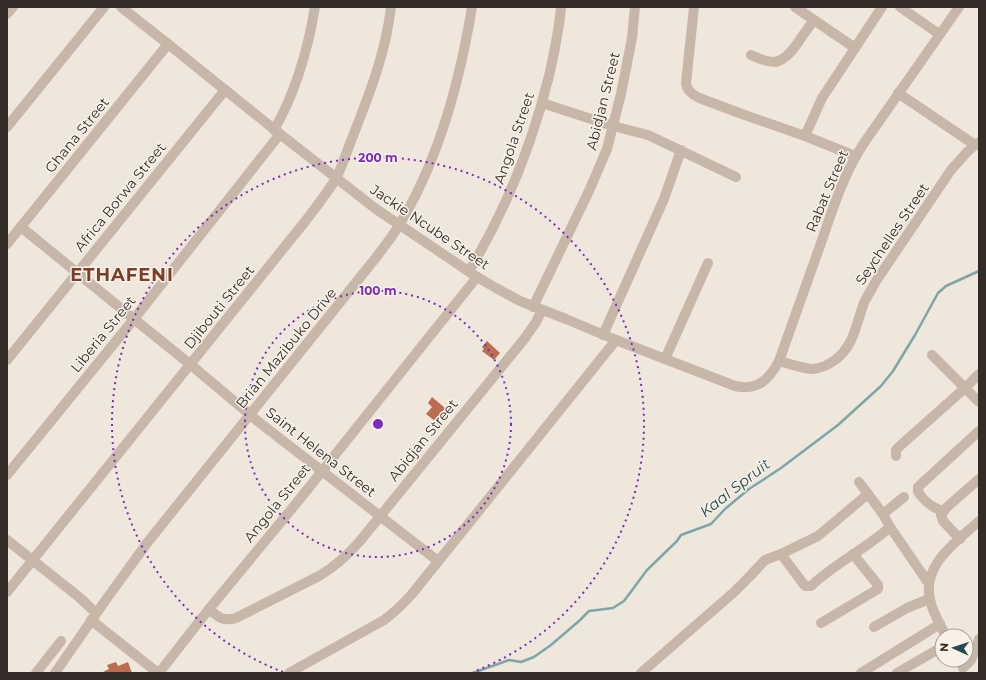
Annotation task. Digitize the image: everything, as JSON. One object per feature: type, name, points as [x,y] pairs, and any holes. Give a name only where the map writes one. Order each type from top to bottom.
[{"type":"street","points":[[7,14],[13,7]]},
{"type":"street","points":[[7,127],[104,7]]},
{"type":"street","name":"Jackie Ncube Street","points":[[121,7],[376,209],[473,274],[509,296],[603,335],[735,386],[742,388],[755,386],[765,381]]},
{"type":"street","name":"Liberia Street","points":[[7,475],[134,319],[277,132],[299,72],[315,7]]},
{"type":"street","name":"Djibouti Street","points":[[7,592],[191,365],[328,191],[336,178],[372,84],[386,36],[391,7]]},
{"type":"street","name":"Brian Mazibuko Drive","points":[[55,673],[93,617],[147,543],[392,237],[419,188],[430,162],[448,110],[466,42],[472,7]]},
{"type":"street","name":"Angola Street","points":[[7,540],[79,597],[93,617],[158,673],[208,609],[299,500],[473,274],[516,180],[531,138],[542,103],[562,7]]},
{"type":"street","name":"Abidjan Street","points":[[208,609],[225,620],[231,619],[319,576],[341,561],[360,541],[525,338],[536,322],[538,308],[607,149],[621,94],[632,38],[636,7]]},
{"type":"street","points":[[694,7],[686,83],[688,91],[696,97],[805,136],[855,156]]},
{"type":"street","points":[[795,7],[855,48]]},
{"type":"street","points":[[805,136],[822,98],[882,7]]},
{"type":"street","points":[[900,7],[940,34]]},
{"type":"street","name":"Rabat Street","points":[[765,381],[775,369],[779,361],[841,186],[855,156],[958,7]]},
{"type":"street","points":[[751,54],[759,59],[773,62],[779,61],[789,53],[814,20]]},
{"type":"street","name":"Ghana Street","points":[[7,244],[168,44]]},
{"type":"street","name":"Africa Borwa Street","points":[[7,360],[225,90]]},
{"type":"street","points":[[898,93],[977,144]]},
{"type":"street","points":[[542,103],[613,126],[648,135],[736,177]]},
{"type":"street","name":"Seychelles Street","points":[[779,361],[804,368],[814,369],[831,363],[846,350],[855,334],[865,301],[876,281],[952,170],[968,151],[977,144]]},
{"type":"street","points":[[603,335],[664,199],[681,150]]},
{"type":"street","name":"Saint Helena Street","points":[[22,227],[251,415],[438,561]]},
{"type":"street","points":[[665,359],[708,263]]},
{"type":"street","points":[[289,673],[372,627],[392,614],[412,594],[616,340]]},
{"type":"street","points":[[932,355],[979,402]]},
{"type":"street","points":[[896,456],[896,450],[900,445],[979,374]]},
{"type":"street","points":[[944,511],[934,508],[928,504],[918,492],[918,487],[979,431]]},
{"type":"street","points":[[960,539],[941,517],[944,511],[979,479]]},
{"type":"street","points":[[860,482],[929,584]]},
{"type":"street","points":[[646,672],[733,593],[765,560],[818,536],[868,494]]},
{"type":"street","points":[[883,514],[904,497]]},
{"type":"street","points":[[942,628],[930,599],[929,584],[932,573],[940,559],[979,521]]},
{"type":"street","points":[[781,554],[805,586],[811,586],[820,577],[878,538],[890,527]]},
{"type":"street","points":[[821,623],[878,590],[878,585],[853,554]]},
{"type":"street","points":[[874,627],[907,608],[930,599]]},
{"type":"street","points":[[861,673],[940,624]]},
{"type":"street","points":[[974,652],[979,639]]},
{"type":"street","points":[[36,673],[61,641]]},
{"type":"street","points":[[897,673],[934,652]]},
{"type":"building","points":[[487,341],[500,353],[494,360],[482,351],[484,349],[482,347]]},
{"type":"building","points":[[432,397],[445,408],[435,421],[426,414],[432,407],[428,403]]},
{"type":"building","points":[[116,662],[118,666],[128,662],[132,673],[101,673],[109,669],[107,665]]},
{"type":"waterway","name":"Kaal Spruit","points":[[473,673],[509,660],[521,662],[534,657],[551,645],[589,611],[613,608],[624,601],[647,570],[677,541],[681,535],[711,524],[725,509],[749,489],[781,468],[838,425],[881,386],[893,371],[938,293],[946,286],[979,271]]},
{"type":"district","name":"ETHAFENI","points":[[122,275]]}]
